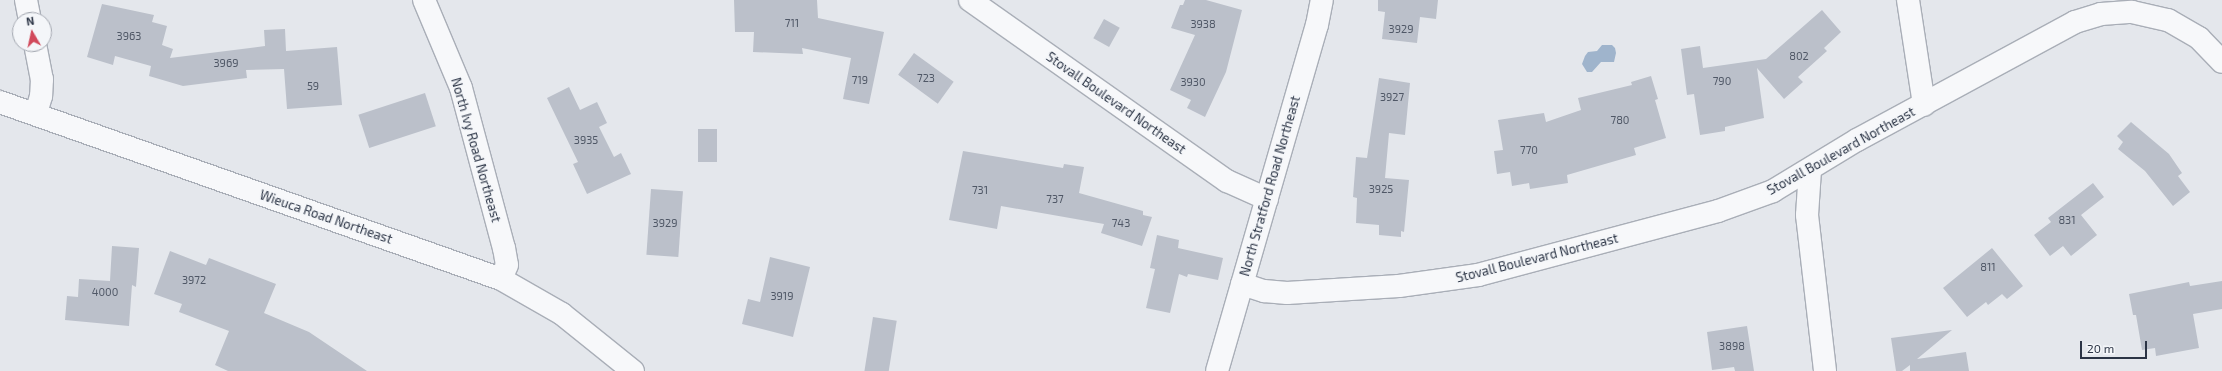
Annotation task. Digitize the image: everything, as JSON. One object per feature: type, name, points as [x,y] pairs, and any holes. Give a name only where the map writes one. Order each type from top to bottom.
[{"type":"street","points":[[26,0],[28,12]]},
{"type":"street","name":"North Ivy Road Northeast","points":[[424,0],[461,88],[504,248],[506,265],[501,279]]},
{"type":"street","name":"Stovall Boulevard Northeast","points":[[970,0],[1227,181],[1267,199]]},
{"type":"street","name":"North Stratford Road Northeast","points":[[1216,371],[1317,25],[1322,0]]},
{"type":"street","points":[[1908,0],[1924,105]]},
{"type":"street","name":"Stovall Boulevard Northeast","points":[[1242,284],[1264,291],[1287,293],[1399,286],[1478,275],[1718,211],[1773,191],[1810,170],[1857,140],[2075,22],[2101,14],[2132,12],[2168,20],[2199,38],[2222,62]]},
{"type":"street","points":[[36,114],[41,96],[42,79],[37,52]]},
{"type":"street","name":"Wieuca Road Northeast","points":[[0,102],[501,279],[562,314],[632,371]]},
{"type":"street","points":[[1810,170],[1806,215],[1825,371]]},
{"type":"water","points":[[1602,45],[1612,45],[1615,48],[1616,53],[1614,62],[1601,62],[1592,72],[1587,72],[1582,64],[1585,56],[1588,52],[1597,51]]},
{"type":"building","points":[[734,0],[817,0],[818,18],[884,32],[869,104],[843,99],[851,58],[802,48],[803,54],[753,52],[754,32],[735,32]]},
{"type":"building","points":[[1185,0],[1206,0],[1242,10],[1226,72],[1205,117],[1187,108],[1191,100],[1170,90],[1195,35],[1171,28],[1180,5],[1183,5]]},
{"type":"building","points":[[1378,0],[1438,0],[1436,19],[1420,17],[1417,43],[1382,39],[1385,12],[1378,11]]},
{"type":"building","points":[[102,4],[154,15],[152,22],[167,26],[162,45],[173,49],[170,58],[265,46],[264,30],[285,29],[286,51],[337,47],[342,105],[287,109],[284,69],[246,70],[247,78],[183,86],[149,76],[151,66],[115,56],[113,65],[87,57]]},
{"type":"building","points":[[1822,10],[1841,32],[1824,48],[1827,51],[1798,77],[1803,82],[1784,99],[1757,68],[1764,118],[1725,127],[1725,131],[1700,135],[1694,94],[1687,95],[1681,49],[1700,46],[1703,68],[1766,59]]},
{"type":"building","points":[[1104,19],[1120,28],[1109,47],[1093,38]]},
{"type":"building","points":[[914,53],[954,82],[938,104],[898,75]]},
{"type":"building","points":[[1651,76],[1658,99],[1655,100],[1666,138],[1634,148],[1636,155],[1567,175],[1568,183],[1530,189],[1529,183],[1512,186],[1510,172],[1497,174],[1494,151],[1503,150],[1498,120],[1544,113],[1546,122],[1581,110],[1578,98],[1632,85],[1631,82]]},
{"type":"building","points":[[1379,78],[1410,83],[1405,135],[1389,133],[1385,178],[1409,180],[1404,232],[1401,231],[1401,237],[1379,235],[1379,225],[1356,223],[1357,198],[1353,197],[1356,157],[1367,158]]},
{"type":"building","points":[[569,87],[580,110],[597,102],[607,123],[599,127],[614,157],[621,153],[631,174],[587,194],[573,164],[578,162],[547,98]]},
{"type":"building","points":[[425,93],[436,126],[369,148],[358,115]]},
{"type":"building","points":[[2131,122],[2169,154],[2182,173],[2178,176],[2190,192],[2173,206],[2145,171],[2118,149],[2123,142],[2117,136]]},
{"type":"building","points":[[698,129],[717,129],[717,162],[698,162]]},
{"type":"building","points":[[963,151],[1063,168],[1064,164],[1084,167],[1079,193],[1143,211],[1143,215],[1152,217],[1142,246],[1101,233],[1104,224],[1001,206],[997,229],[949,220]]},
{"type":"building","points":[[2093,183],[2104,197],[2081,215],[2097,235],[2071,256],[2063,246],[2050,256],[2034,235],[2051,222],[2048,218]]},
{"type":"building","points":[[651,189],[683,191],[678,257],[646,255]]},
{"type":"building","points":[[1157,235],[1179,240],[1178,248],[1223,258],[1218,280],[1188,274],[1187,277],[1179,274],[1170,313],[1146,308],[1155,269],[1150,268]]},
{"type":"building","points":[[112,246],[139,248],[136,287],[132,285],[129,326],[65,320],[67,296],[78,297],[79,279],[110,281]]},
{"type":"building","points":[[1992,248],[2023,286],[2007,299],[2002,294],[1988,305],[1986,302],[1967,317],[1943,288]]},
{"type":"building","points":[[170,251],[206,265],[209,258],[276,284],[264,313],[309,332],[367,371],[228,371],[215,365],[229,331],[179,312],[182,304],[154,294]]},
{"type":"building","points":[[770,257],[810,267],[793,337],[742,324],[748,299],[760,302]]},
{"type":"building","points":[[2222,281],[2222,309],[2193,314],[2199,348],[2156,356],[2155,348],[2142,350],[2136,315],[2133,315],[2129,294],[2189,282],[2190,286]]},
{"type":"building","points":[[873,317],[897,321],[889,371],[864,371]]},
{"type":"building","points":[[1747,326],[1754,371],[1735,371],[1734,367],[1712,370],[1707,332]]},
{"type":"building","points":[[1952,330],[1917,359],[1966,352],[1969,371],[1910,371],[1910,365],[1902,371],[1896,371],[1891,338]]}]
